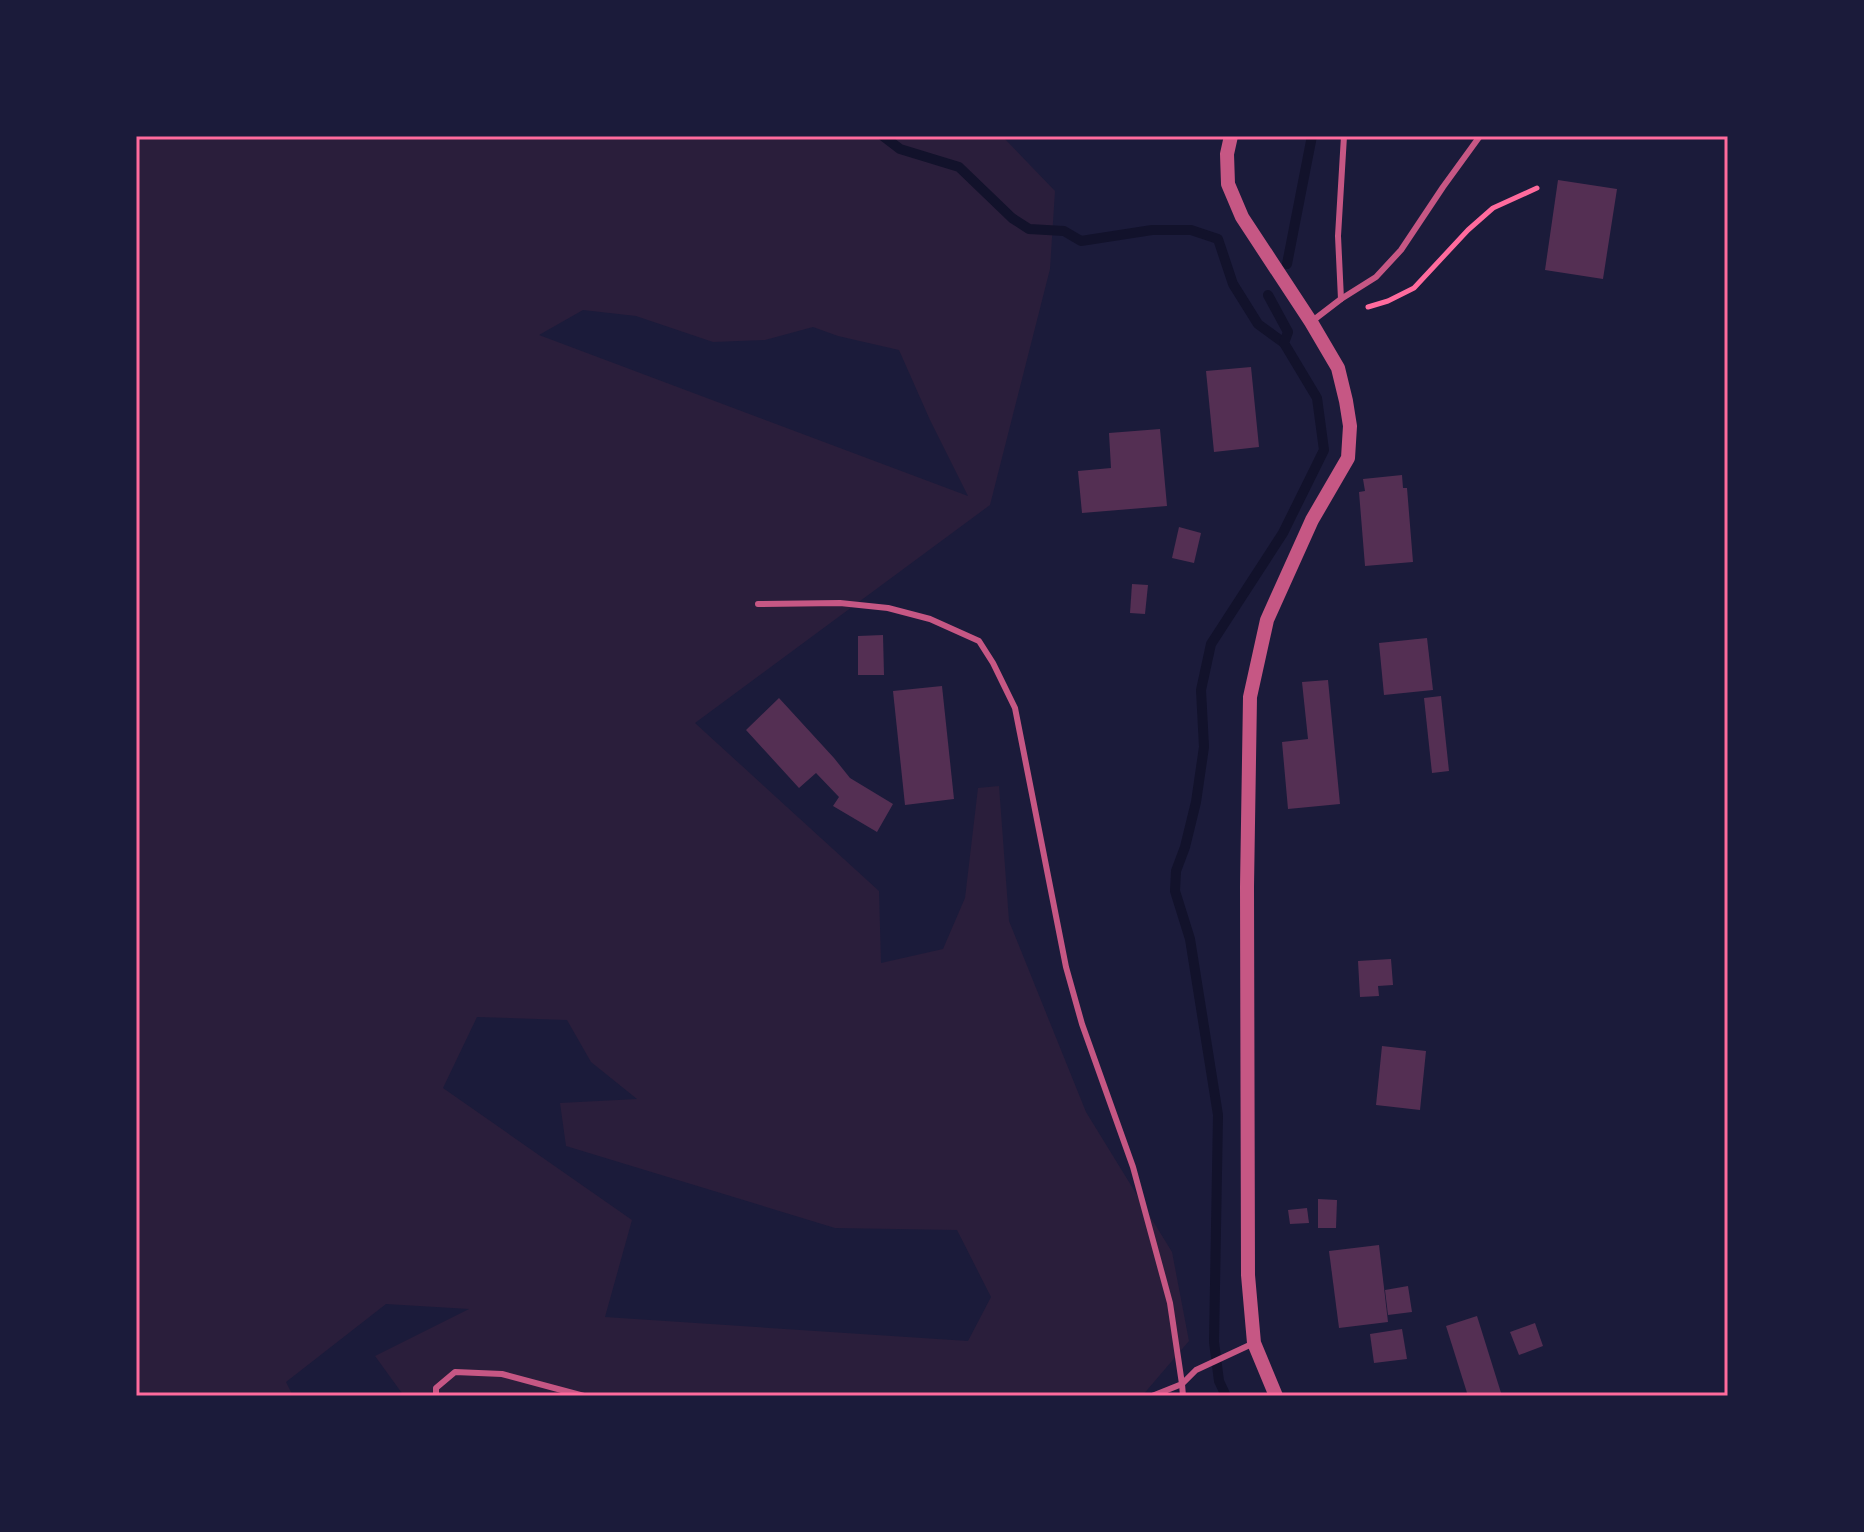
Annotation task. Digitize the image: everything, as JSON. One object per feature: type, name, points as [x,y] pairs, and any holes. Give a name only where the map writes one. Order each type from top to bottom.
[{"type":"street","points":[[1231,136],[1227,154],[1228,184],[1242,217],[1338,368],[1350,426],[1348,458],[1312,520],[1267,620],[1250,697],[1248,1275],[1254,1343],[1276,1396]]},
{"type":"lane","points":[[1341,299],[1338,236],[1344,136]]},
{"type":"lane","points":[[1311,322],[1376,277],[1401,250],[1480,136]]},
{"type":"lane","points":[[758,604],[840,603],[888,608],[930,619],[979,641],[993,663],[1015,708],[1066,967],[1082,1024],[1133,1167],[1170,1303],[1183,1396]]},
{"type":"lane","points":[[1152,1396],[1182,1384],[1196,1370],[1254,1343]]},
{"type":"lane","points":[[436,1396],[436,1388],[455,1372],[502,1374],[584,1396]]},
{"type":"path","points":[[1331,307],[1367,307],[1414,288],[1493,208],[1537,188]]},
{"type":"shaded area","points":[[136,136],[1002,136],[1055,191],[1050,269],[990,505],[695,723],[879,891],[881,963],[943,949],[965,898],[978,788],[999,786],[1009,921],[1086,1112],[1172,1252],[1189,1341],[1142,1396],[404,1396],[375,1356],[469,1309],[386,1304],[286,1382],[293,1396],[136,1396]],"holes":[[[583,310],[636,316],[713,342],[765,340],[813,327],[899,350],[968,496],[539,335]],[[477,1017],[567,1020],[591,1062],[637,1099],[560,1103],[566,1146],[835,1228],[957,1230],[991,1297],[968,1341],[605,1317],[632,1220],[443,1088]]]},
{"type":"building","points":[[1558,180],[1617,189],[1603,279],[1545,270]]},
{"type":"building","points":[[1251,367],[1259,447],[1214,452],[1206,371]]},
{"type":"building","points":[[1160,429],[1167,506],[1082,513],[1078,471],[1111,468],[1109,433]]},
{"type":"building","points":[[1402,475],[1403,488],[1407,488],[1413,562],[1365,566],[1359,492],[1365,491],[1363,479]]},
{"type":"building","points":[[1179,527],[1201,533],[1194,563],[1172,558]]},
{"type":"building","points":[[1132,584],[1148,585],[1145,614],[1130,613]]},
{"type":"building","points":[[883,635],[884,675],[858,675],[858,636]]},
{"type":"building","points":[[1427,638],[1433,690],[1384,695],[1379,643]]},
{"type":"building","points":[[1328,680],[1340,804],[1288,809],[1282,742],[1308,739],[1302,682]]},
{"type":"building","points":[[942,686],[954,799],[905,805],[893,691]]},
{"type":"building","points":[[1441,696],[1449,771],[1432,773],[1424,698]]},
{"type":"building","points":[[779,698],[850,778],[893,804],[877,832],[833,806],[839,797],[816,773],[799,788],[746,730]]},
{"type":"building","points":[[1391,959],[1393,985],[1378,986],[1379,996],[1360,997],[1358,961]]},
{"type":"building","points":[[1382,1046],[1426,1051],[1420,1110],[1376,1105]]},
{"type":"building","points":[[1318,1199],[1337,1200],[1336,1228],[1318,1228]]},
{"type":"building","points":[[1307,1208],[1309,1223],[1290,1224],[1288,1210]]},
{"type":"building","points":[[1379,1245],[1388,1322],[1339,1328],[1329,1251]]},
{"type":"building","points":[[1408,1286],[1412,1312],[1388,1315],[1385,1290]]},
{"type":"building","points":[[1477,1316],[1502,1396],[1468,1396],[1446,1326]]},
{"type":"building","points":[[1535,1323],[1543,1346],[1519,1355],[1510,1332]]},
{"type":"building","points":[[1402,1329],[1407,1359],[1374,1363],[1370,1334]]},
{"type":"waterway","points":[[883,136],[900,149],[959,167],[1012,218],[1029,229],[1064,231],[1081,241],[1152,230],[1191,230],[1218,239],[1233,284],[1258,324],[1284,343]]},
{"type":"waterway","points":[[1287,264],[1312,136]]},
{"type":"waterway","points":[[1226,1396],[1219,1381],[1214,1342],[1218,1115],[1190,939],[1175,891],[1176,871],[1196,802],[1204,747],[1201,690],[1211,644],[1283,533],[1324,450],[1317,398],[1284,343],[1288,332],[1268,295]]}]
